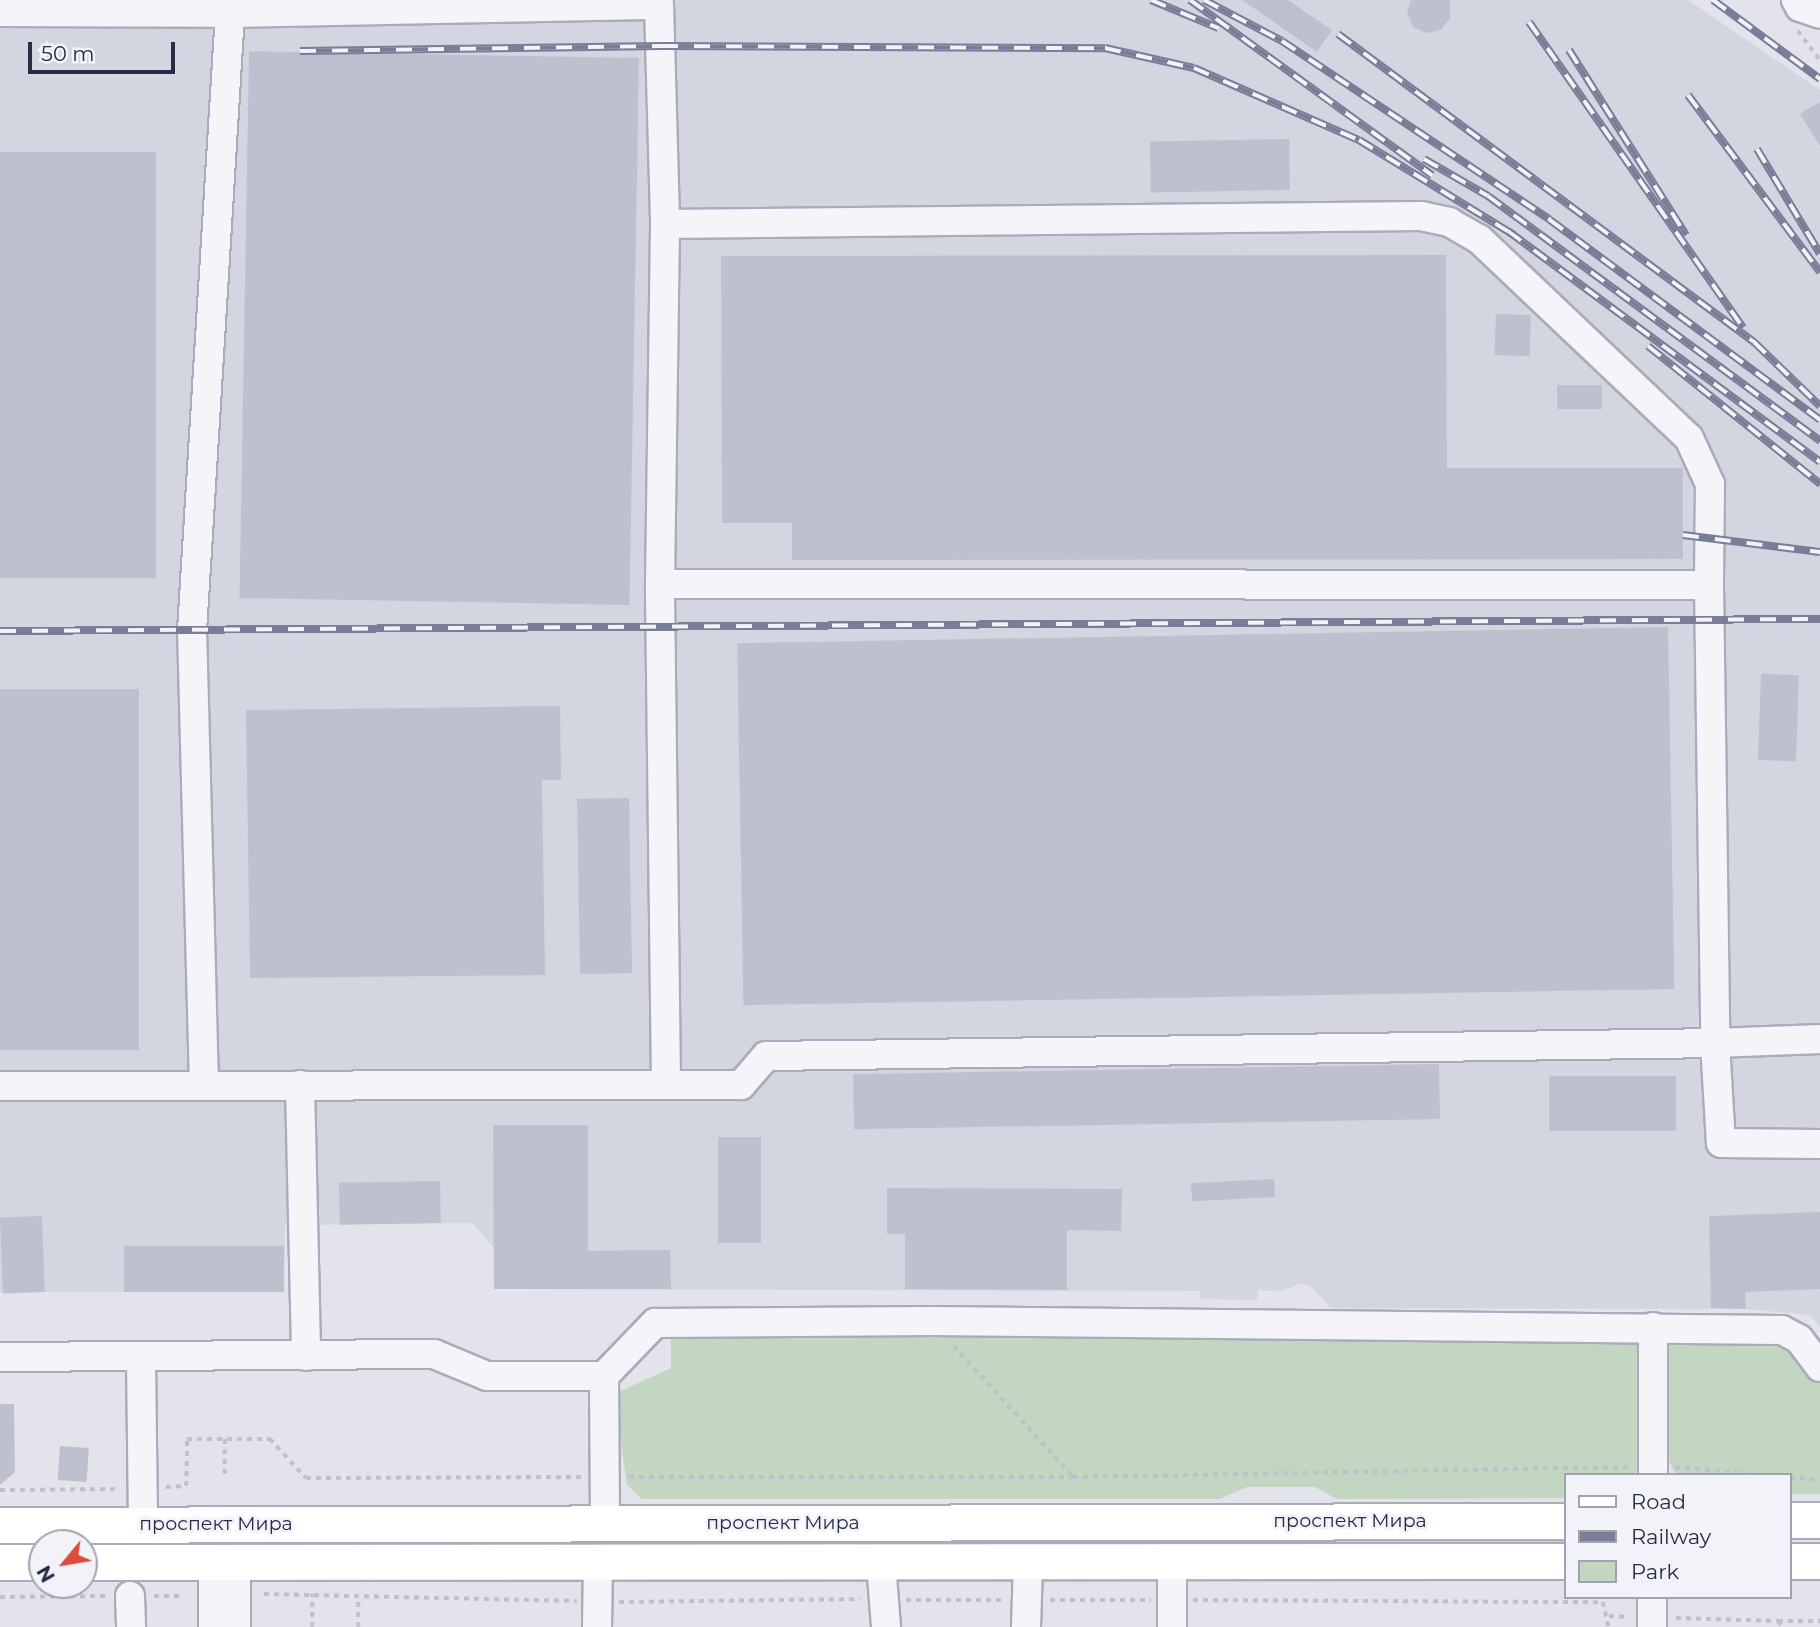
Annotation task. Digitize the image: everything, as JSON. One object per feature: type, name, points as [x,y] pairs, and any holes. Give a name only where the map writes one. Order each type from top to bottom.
[{"type":"main road","points":[[1792,1520],[1820,1520]]},
{"type":"main road","name":"проспект Мира","points":[[0,1525],[1564,1521]]},
{"type":"main road","points":[[224,1562],[225,1524]]},
{"type":"main road","points":[[1792,1561],[1820,1561]]},
{"type":"main road","points":[[0,1562],[28,1562]]},
{"type":"main road","name":"проспект Мира","points":[[98,1562],[1564,1562]]},
{"type":"street","points":[[1796,0],[1800,7],[1820,14]]},
{"type":"street","points":[[0,12],[669,2],[660,584],[666,1083]]},
{"type":"street","points":[[204,1086],[192,631],[230,7]]},
{"type":"street","points":[[664,224],[1407,216],[1449,222],[1479,239],[1689,439],[1710,484],[1715,1043],[1721,1143],[1820,1144]]},
{"type":"street","points":[[660,584],[1709,585]]},
{"type":"street","points":[[0,1086],[666,1083],[741,1085],[766,1056],[1715,1043],[1820,1039]]},
{"type":"street","points":[[300,1085],[306,1356]]},
{"type":"street","points":[[605,1523],[604,1376],[655,1323],[932,1321],[1782,1330],[1799,1339],[1820,1367]]},
{"type":"street","points":[[1651,1469],[1653,1327]]},
{"type":"street","points":[[0,1357],[141,1359],[434,1354],[487,1376],[604,1376]]},
{"type":"street","points":[[141,1359],[143,1524]]},
{"type":"street","points":[[213,1627],[224,1562]]},
{"type":"street","points":[[224,1562],[236,1627]]},
{"type":"street","points":[[1026,1627],[1028,1562]]},
{"type":"street","points":[[1172,1562],[1172,1627]]},
{"type":"street","points":[[598,1563],[598,1610]]},
{"type":"street","points":[[881,1563],[886,1627]]},
{"type":"street","points":[[130,1596],[131,1627]]},
{"type":"path","points":[[932,1321],[1073,1477]]},
{"type":"path","points":[[225,1438],[225,1474]]},
{"type":"path","points":[[171,1486],[186,1486],[187,1439],[225,1438],[270,1439],[306,1478],[593,1477]]},
{"type":"path","points":[[1603,1468],[1603,1473]]},
{"type":"path","points":[[616,1477],[1073,1477],[1603,1468],[1724,1473]]},
{"type":"path","points":[[1792,1478],[1820,1480]]},
{"type":"path","points":[[0,1490],[129,1489]]},
{"type":"path","points":[[264,1594],[312,1594],[358,1599],[462,1596],[598,1610],[867,1599]]},
{"type":"path","points":[[312,1594],[312,1627]]},
{"type":"path","points":[[0,1597],[130,1596]]},
{"type":"path","points":[[358,1599],[358,1627]]},
{"type":"path","points":[[893,1600],[1008,1600]]},
{"type":"path","points":[[1046,1600],[1165,1600]]},
{"type":"path","points":[[1178,1600],[1603,1600],[1609,1616],[1609,1627]]},
{"type":"path","points":[[1609,1616],[1820,1621]]},
{"type":"path","points":[[1680,1618],[1680,1627]]},
{"type":"path","points":[[1778,1621],[1783,1627]]},
{"type":"shaded area","points":[[0,0],[1688,0],[1820,90],[1820,1327],[1810,1315],[1746,1309],[1331,1308],[1310,1286],[1300,1284],[1281,1291],[1258,1290],[1257,1300],[1201,1299],[1200,1291],[494,1289],[494,1248],[473,1223],[285,1225],[284,1292],[0,1292]]},
{"type":"green space","points":[[1625,1326],[1650,1364],[1643,1473],[1564,1473],[1564,1498],[1337,1499],[1315,1487],[1247,1487],[1220,1499],[642,1499],[627,1485],[614,1394],[671,1368],[671,1335]]},
{"type":"green space","points":[[1678,1332],[1787,1335],[1820,1375],[1820,1494],[1792,1494],[1792,1473],[1675,1473],[1668,1459],[1664,1344]]},
{"type":"green space","points":[[284,1534],[1564,1534],[1564,1543],[284,1543]]},
{"type":"green space","points":[[0,1540],[28,1540],[28,1549],[0,1549]]},
{"type":"green space","points":[[98,1541],[184,1541],[184,1545],[98,1548]]},
{"type":"building","points":[[1242,0],[1288,0],[1332,30],[1317,52]]},
{"type":"building","points":[[1411,0],[1450,0],[1450,18],[1441,30],[1426,33],[1413,27],[1407,13]]},
{"type":"building","points":[[249,51],[639,58],[629,605],[240,598]]},
{"type":"building","points":[[1820,102],[1820,146],[1800,114]]},
{"type":"building","points":[[1289,139],[1290,190],[1151,192],[1150,141]]},
{"type":"building","points":[[0,152],[156,152],[156,578],[0,578]]},
{"type":"building","points":[[1446,255],[1447,468],[1683,468],[1683,559],[792,560],[792,523],[722,523],[721,256]]},
{"type":"building","points":[[1496,314],[1531,315],[1530,356],[1495,355]]},
{"type":"building","points":[[1557,385],[1602,385],[1602,409],[1557,409]]},
{"type":"building","points":[[1668,627],[1674,989],[743,1005],[737,643]]},
{"type":"building","points":[[1761,674],[1799,675],[1796,761],[1758,760]]},
{"type":"building","points":[[0,689],[139,689],[139,1050],[0,1050]]},
{"type":"building","points":[[560,706],[561,780],[542,780],[545,975],[250,978],[246,710]]},
{"type":"building","points":[[629,798],[632,973],[580,974],[577,799]]},
{"type":"building","points":[[1439,1064],[1440,1119],[854,1129],[853,1074]]},
{"type":"building","points":[[1549,1076],[1676,1076],[1676,1131],[1549,1131]]},
{"type":"building","points":[[493,1125],[588,1125],[588,1251],[670,1250],[671,1289],[494,1289]]},
{"type":"building","points":[[718,1137],[761,1137],[761,1243],[718,1243]]},
{"type":"building","points":[[1274,1179],[1275,1197],[1192,1201],[1191,1183]]},
{"type":"building","points":[[440,1181],[441,1223],[340,1225],[339,1183]]},
{"type":"building","points":[[887,1188],[1122,1189],[1121,1231],[1067,1230],[1067,1290],[905,1289],[905,1234],[887,1234]]},
{"type":"building","points":[[1820,1212],[1820,1289],[1745,1292],[1746,1309],[1711,1308],[1709,1216]]},
{"type":"building","points":[[42,1216],[45,1292],[3,1293],[0,1217]]},
{"type":"building","points":[[124,1246],[284,1246],[284,1292],[124,1292]]},
{"type":"building","points":[[0,1404],[14,1404],[15,1472],[0,1485]]},
{"type":"building","points":[[60,1446],[89,1448],[87,1482],[58,1480]]},
{"type":"railway","points":[[1151,0],[1218,28]]},
{"type":"railway","points":[[1190,0],[1432,175]]},
{"type":"railway","points":[[1204,0],[1282,41],[1550,220],[1820,420]]},
{"type":"railway","points":[[1713,0],[1820,79]]},
{"type":"railway","points":[[1529,22],[1743,328]]},
{"type":"railway","points":[[1338,34],[1754,342],[1820,406]]},
{"type":"railway","points":[[300,51],[662,46],[1105,48],[1194,68],[1359,140],[1514,235]]},
{"type":"railway","points":[[1569,50],[1686,235]]},
{"type":"railway","points":[[1688,95],[1820,272]]},
{"type":"railway","points":[[1757,149],[1820,254]]},
{"type":"railway","points":[[1424,159],[1488,196],[1820,441]]},
{"type":"railway","points":[[1508,231],[1820,462]]},
{"type":"railway","points":[[1648,346],[1820,484]]},
{"type":"railway","points":[[1683,535],[1820,552]]},
{"type":"railway","points":[[0,631],[1820,619]]}]
